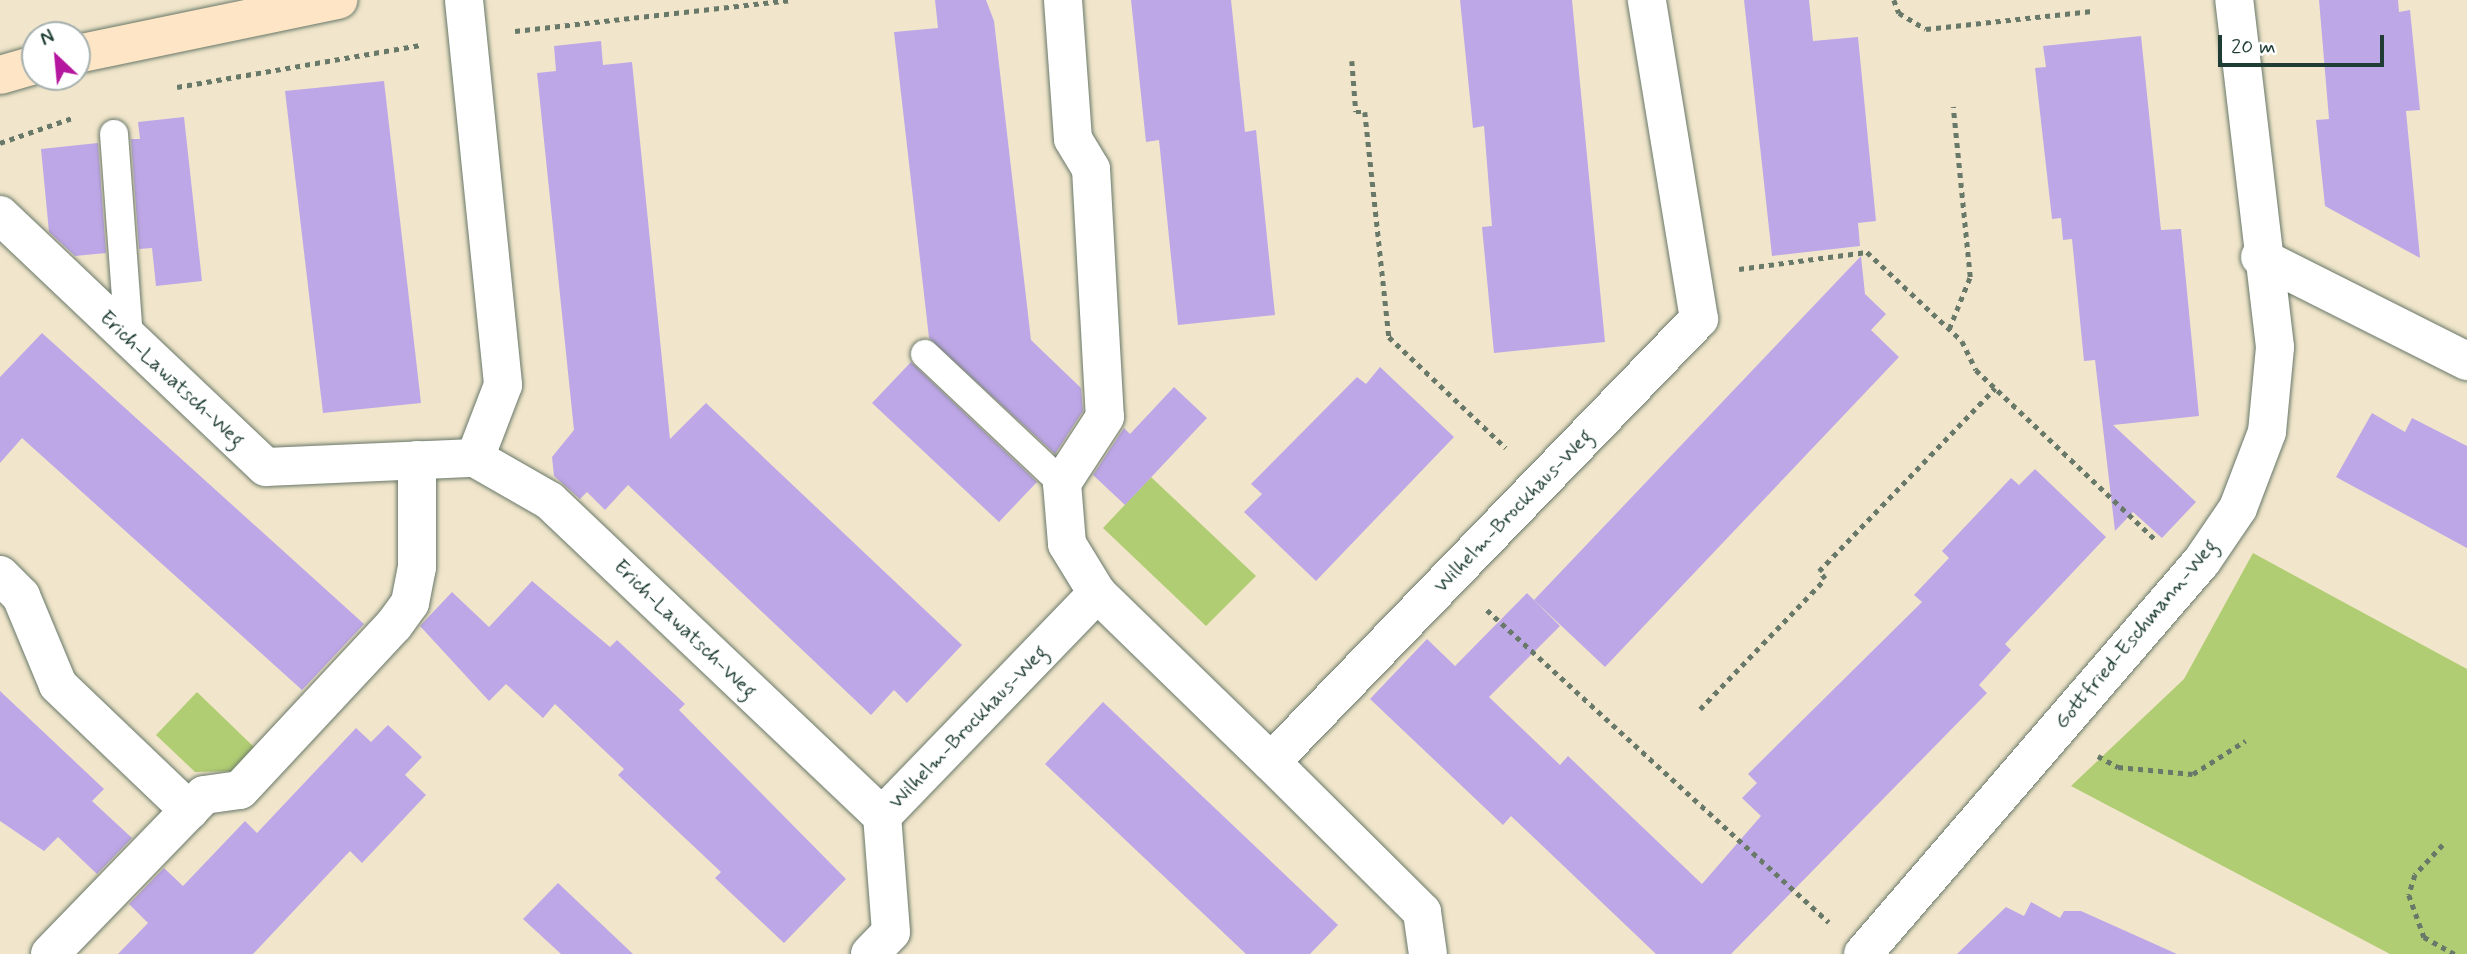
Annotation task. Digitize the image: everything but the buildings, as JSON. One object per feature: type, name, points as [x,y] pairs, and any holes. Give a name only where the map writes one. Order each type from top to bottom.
[{"type":"main road","points":[[91,51],[338,0]]},
{"type":"main road","points":[[0,75],[21,69]]},
{"type":"street","points":[[1063,0],[1073,139],[1091,169],[1105,417],[1062,484],[1067,544],[1097,593],[1422,912],[1428,954]]},
{"type":"street","name":"Wilhelm-Brockhaus-Weg","points":[[1271,762],[1699,319],[1647,0]]},
{"type":"street","name":"Gottfried-Eschmann-Weg","points":[[1863,954],[2190,573],[2238,508],[2267,432],[2275,347],[2260,257],[2234,0]]},
{"type":"street","points":[[466,18],[503,385],[475,458]]},
{"type":"street","name":"Erich-Lawatsch-Weg","points":[[0,215],[266,467],[475,458],[551,501],[882,816]]},
{"type":"street","points":[[2260,257],[2467,361]]},
{"type":"street","points":[[50,954],[204,795],[240,790],[410,603],[418,568],[417,460]]},
{"type":"street","points":[[0,575],[21,596],[58,685],[190,811]]},
{"type":"street","name":"Wilhelm-Brockhaus-Weg","points":[[870,954],[891,932],[882,816],[1097,593]]},
{"type":"lane","points":[[114,134],[130,338]]},
{"type":"lane","points":[[925,354],[1062,484]]},
{"type":"path","points":[[173,88],[466,18],[792,0]]},
{"type":"path","points":[[1894,0],[1899,13],[1926,29],[2092,11]]},
{"type":"path","points":[[1352,61],[1356,112],[1366,112],[1389,337],[1542,482]]},
{"type":"path","points":[[1949,329],[1970,277],[1952,107]]},
{"type":"path","points":[[0,143],[85,113]]},
{"type":"path","points":[[1693,275],[1867,252],[1949,329],[1995,388],[2190,573]]},
{"type":"path","points":[[1700,709],[1825,579],[1819,571],[1995,388]]},
{"type":"path","points":[[1451,575],[1863,954]]},
{"type":"path","points":[[2055,731],[2118,767],[2193,774],[2245,741]]},
{"type":"path","points":[[2443,845],[2415,875],[2409,895],[2424,937],[2455,954]]},
{"type":"green space","points":[[1151,477],[1256,576],[1206,626],[1103,528]]},
{"type":"green space","points":[[2253,553],[2467,669],[2467,954],[2390,954],[2071,786],[2184,679]]},
{"type":"green space","points":[[197,692],[256,749],[236,771],[195,772],[156,735]]}]
